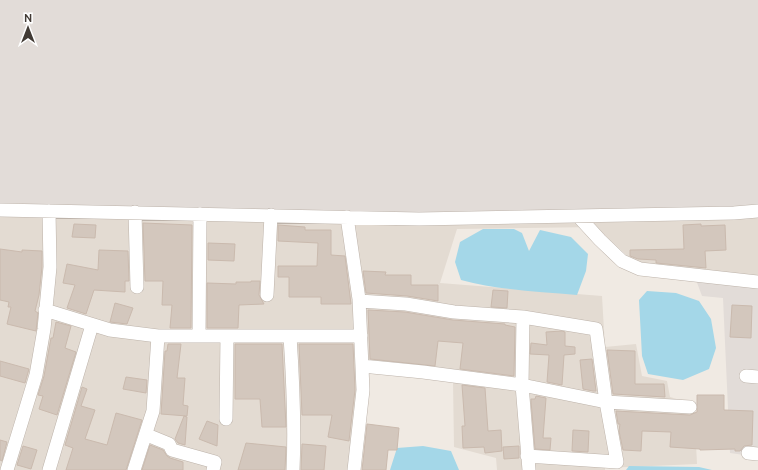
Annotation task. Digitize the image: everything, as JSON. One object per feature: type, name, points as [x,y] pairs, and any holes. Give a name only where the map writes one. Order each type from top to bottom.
[{"type":"street","points":[[0,210],[419,218],[734,213],[758,211]]},
{"type":"street","points":[[7,470],[36,375],[50,267],[49,211]]},
{"type":"street","points":[[135,212],[137,286]]},
{"type":"street","points":[[199,336],[200,214]]},
{"type":"street","points":[[267,295],[271,215]]},
{"type":"street","points":[[578,216],[622,261],[640,269],[758,282]]},
{"type":"street","points":[[347,217],[359,301],[363,390],[354,470]]},
{"type":"street","points":[[359,301],[406,304],[454,312],[523,317],[596,330],[606,402],[617,462],[527,456]]},
{"type":"street","points":[[45,310],[110,330],[158,336],[361,336]]},
{"type":"street","points":[[523,317],[522,385],[529,470]]},
{"type":"street","points":[[49,470],[92,325]]},
{"type":"street","points":[[134,470],[153,411],[158,336]]},
{"type":"street","points":[[226,419],[227,336]]},
{"type":"street","points":[[290,336],[293,376],[293,470]]},
{"type":"street","points":[[362,366],[522,385],[606,402],[690,407]]},
{"type":"street","points":[[146,435],[169,444],[172,450],[215,462],[213,470]]},
{"type":"shaded area","points":[[0,0],[758,0],[758,205],[711,209],[397,214],[0,203]]},
{"type":"shaded area","points":[[0,214],[758,215],[758,276],[655,269],[632,260],[596,227],[457,229],[440,283],[602,296],[605,347],[636,344],[642,376],[667,381],[670,397],[694,404],[697,464],[605,468],[605,470],[497,470],[496,458],[454,447],[453,381],[359,368],[350,470],[0,470]]},
{"type":"shaded area","points":[[696,280],[758,284],[758,457],[730,453],[723,298],[702,296]]},
{"type":"water","points":[[483,229],[514,229],[522,233],[529,251],[540,230],[571,237],[588,254],[586,271],[577,295],[533,292],[461,280],[455,262],[460,242]]},
{"type":"water","points":[[647,291],[676,293],[699,301],[711,319],[716,348],[709,369],[683,380],[648,374],[642,356],[639,300]]},
{"type":"water","points":[[423,446],[451,451],[459,470],[390,470],[397,448]]},
{"type":"water","points":[[629,466],[699,467],[712,470],[626,470]]},
{"type":"building","points":[[143,223],[192,225],[191,328],[170,328],[172,305],[162,305],[163,281],[145,281]]},
{"type":"building","points":[[74,224],[96,225],[95,238],[72,237]]},
{"type":"building","points":[[701,224],[701,226],[725,225],[726,250],[705,251],[706,268],[656,263],[656,260],[638,259],[630,256],[630,250],[684,249],[683,225]]},
{"type":"building","points":[[278,225],[305,227],[305,230],[331,230],[331,255],[345,256],[351,304],[321,304],[321,297],[289,297],[289,277],[278,277],[278,266],[317,266],[318,243],[278,241]]},
{"type":"building","points":[[208,243],[235,244],[234,261],[208,260]]},
{"type":"building","points":[[0,249],[22,252],[22,250],[42,251],[39,295],[35,311],[38,313],[36,331],[7,324],[11,307],[8,307],[9,302],[0,300]]},
{"type":"building","points":[[99,250],[128,251],[129,281],[125,281],[125,292],[94,290],[86,314],[67,308],[75,285],[63,283],[67,264],[98,270]]},
{"type":"building","points":[[363,271],[386,272],[385,275],[411,275],[411,285],[438,285],[438,301],[407,296],[366,293]]},
{"type":"building","points":[[260,281],[259,295],[264,304],[239,305],[238,328],[207,328],[207,283],[236,284],[236,282]]},
{"type":"building","points":[[493,290],[508,291],[507,308],[491,307]]},
{"type":"building","points":[[115,303],[133,308],[127,324],[110,322]]},
{"type":"building","points":[[732,305],[752,306],[751,338],[730,337]]},
{"type":"building","points":[[368,310],[405,312],[453,320],[505,324],[515,327],[514,376],[460,369],[463,343],[438,341],[435,366],[370,359]]},
{"type":"building","points":[[56,322],[71,326],[65,348],[76,352],[57,415],[39,409],[43,396],[38,395],[44,376],[51,338],[53,338]]},
{"type":"building","points":[[546,332],[565,332],[565,346],[575,347],[575,354],[564,355],[562,385],[547,382],[549,355],[530,354],[531,343],[547,345]]},
{"type":"building","points":[[168,344],[181,344],[177,378],[185,378],[183,405],[188,406],[187,416],[161,414],[165,351],[167,351]]},
{"type":"building","points":[[235,344],[282,344],[286,427],[262,427],[260,399],[235,399]]},
{"type":"building","points":[[299,344],[353,344],[355,390],[349,441],[328,437],[332,415],[302,415]]},
{"type":"building","points":[[607,350],[635,351],[635,384],[664,384],[665,397],[613,394]]},
{"type":"building","points":[[592,359],[596,391],[583,389],[580,360]]},
{"type":"building","points":[[0,361],[29,369],[25,383],[0,376]]},
{"type":"building","points":[[126,377],[147,380],[146,393],[123,389]]},
{"type":"building","points":[[462,385],[485,388],[488,431],[501,430],[502,451],[485,453],[484,447],[463,448],[462,426],[465,426]]},
{"type":"building","points":[[82,387],[87,389],[81,406],[95,410],[85,439],[107,445],[116,413],[142,420],[126,470],[66,470],[73,448],[65,445]]},
{"type":"building","points":[[697,395],[724,395],[724,410],[753,411],[752,445],[744,446],[740,451],[735,451],[735,449],[700,450],[670,447],[671,432],[642,431],[641,451],[623,450],[619,431],[620,424],[618,424],[616,411],[690,415],[697,412]]},
{"type":"building","points":[[536,396],[546,398],[543,438],[551,438],[550,450],[535,449],[531,399],[535,399]]},
{"type":"building","points":[[184,416],[187,417],[185,445],[178,443],[175,439]]},
{"type":"building","points":[[207,421],[218,425],[217,446],[199,439]]},
{"type":"building","points":[[367,424],[399,428],[397,450],[388,450],[386,470],[362,470]]},
{"type":"building","points":[[573,430],[589,431],[588,452],[572,451]]},
{"type":"building","points":[[0,440],[7,442],[2,461],[0,460]]},
{"type":"building","points":[[246,443],[286,447],[285,470],[238,470]]},
{"type":"building","points":[[302,444],[326,446],[324,470],[301,470]]},
{"type":"building","points":[[150,445],[163,450],[170,458],[183,462],[183,470],[142,470]]},
{"type":"building","points":[[23,446],[37,450],[31,469],[17,465]]},
{"type":"building","points":[[519,446],[519,458],[504,459],[503,447]]}]
